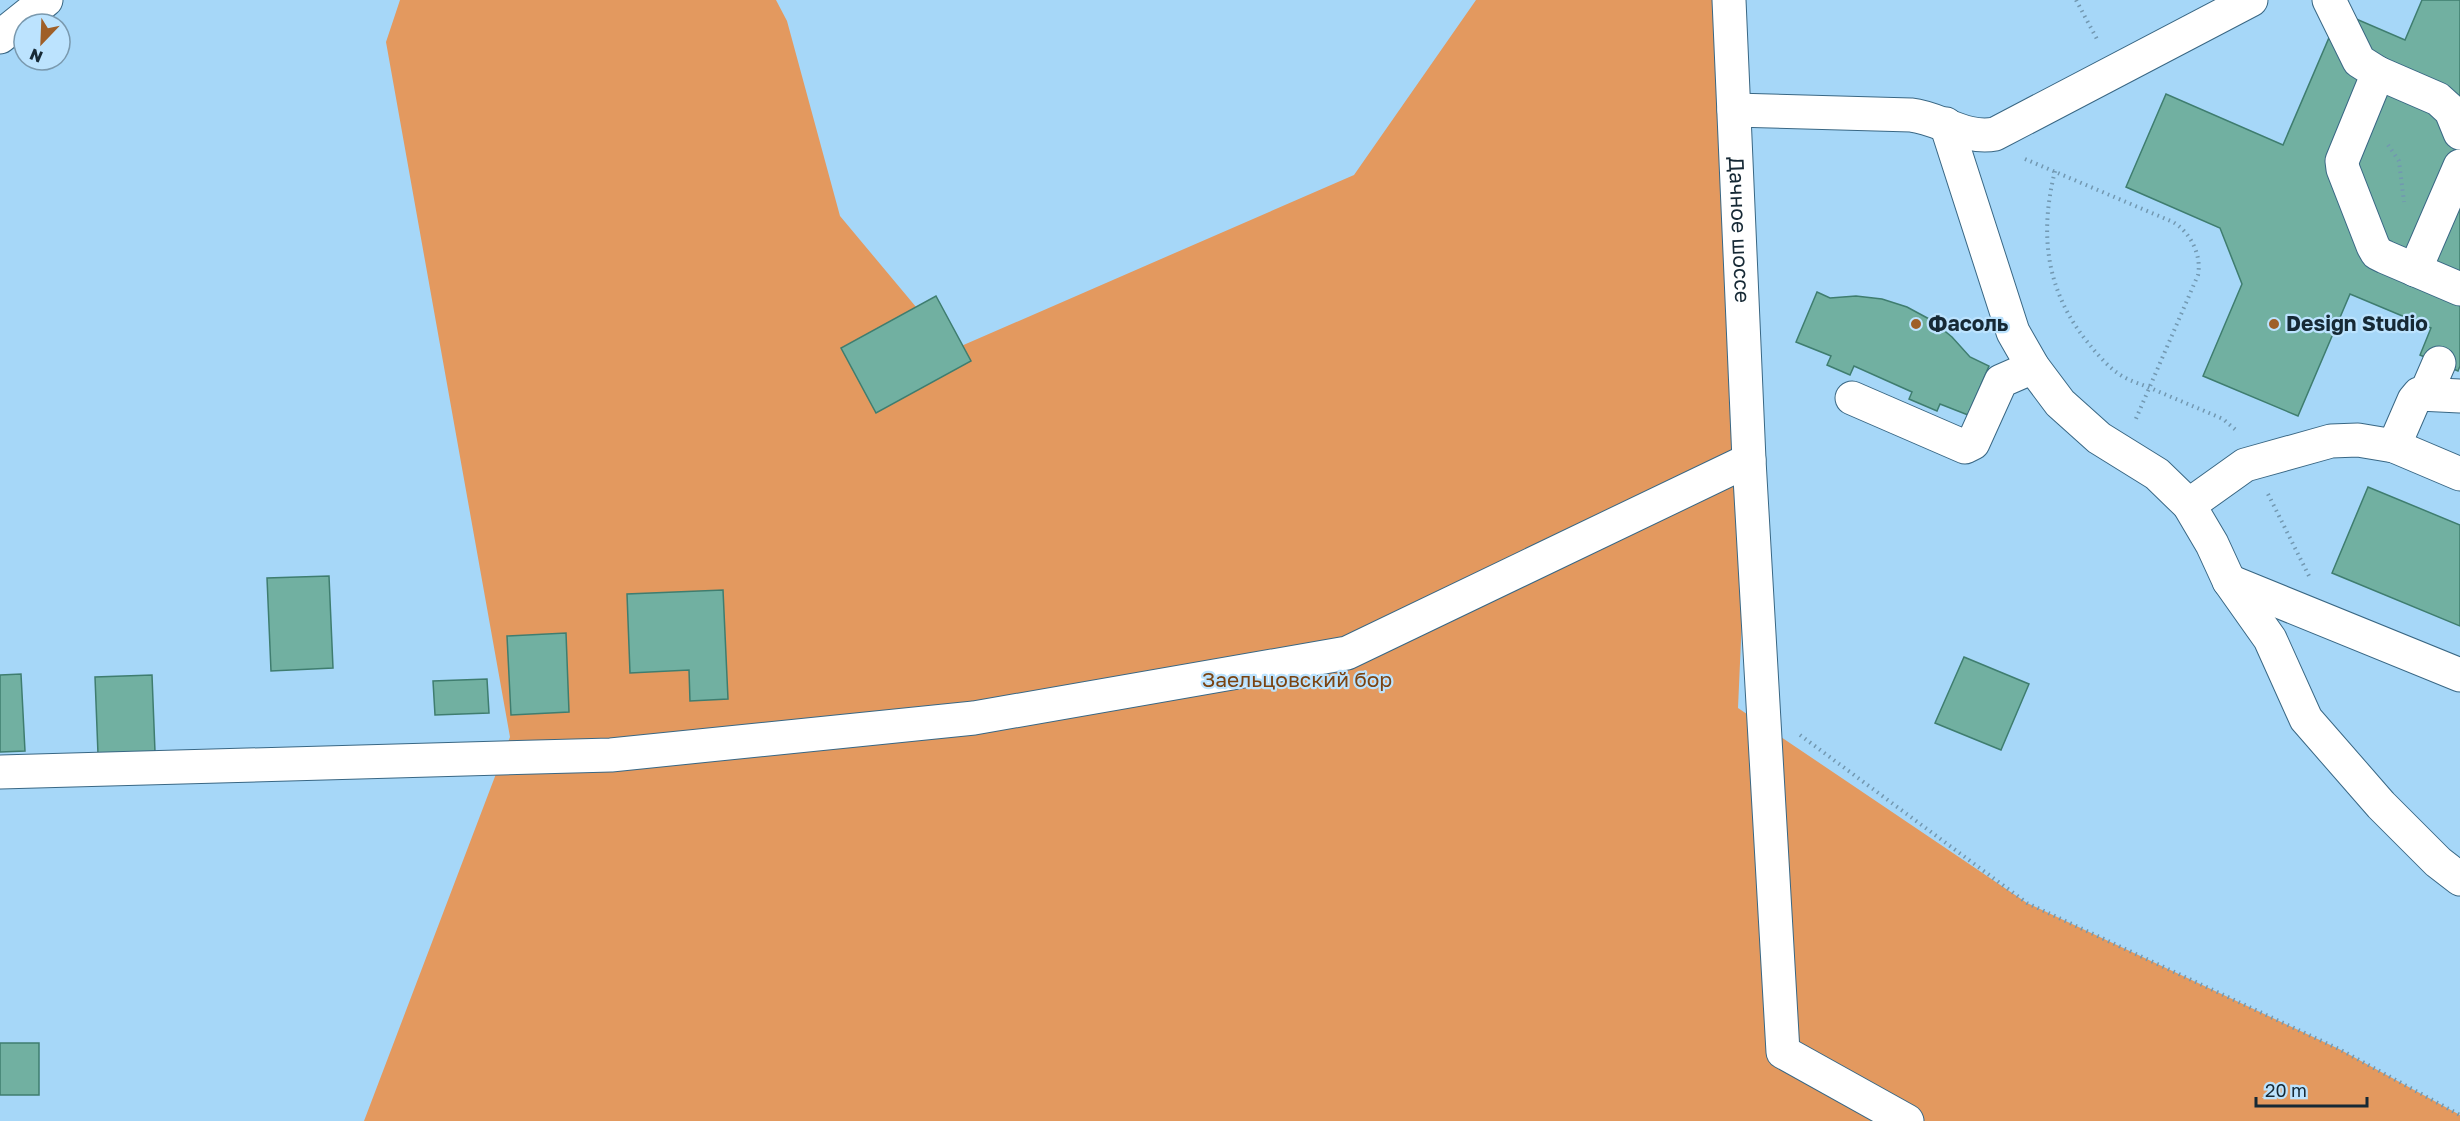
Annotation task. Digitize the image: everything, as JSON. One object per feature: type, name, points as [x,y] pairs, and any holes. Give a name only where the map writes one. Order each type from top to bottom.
[{"type":"street","points":[[0,37],[46,0]]},
{"type":"street","name":"Дачное шоссе","points":[[1729,0],[1749,460],[1783,1052],[1907,1121]]},
{"type":"street","points":[[1734,110],[1924,116],[1968,134],[1982,136],[1995,134],[2251,0]]},
{"type":"street","points":[[2329,0],[2359,61],[2378,73],[2438,99],[2451,111],[2460,133]]},
{"type":"street","points":[[2378,73],[2344,152],[2343,169],[2377,253],[2460,290]]},
{"type":"street","points":[[1946,124],[2013,332],[2033,367],[2060,403],[2075,417],[2099,438],[2157,474],[2189,505],[2212,544],[2229,581],[2270,639],[2306,719],[2381,805],[2438,862],[2460,879]]},
{"type":"street","points":[[2415,270],[2460,166]]},
{"type":"street","points":[[2426,393],[2439,363]]},
{"type":"street","points":[[1852,398],[1965,447],[1973,443],[2001,381],[2033,367]]},
{"type":"street","points":[[2394,446],[2414,400],[2419,394],[2460,396]]},
{"type":"street","points":[[2189,505],[2236,470],[2252,462],[2331,441],[2358,440],[2394,446],[2460,474]]},
{"type":"street","points":[[0,772],[611,755],[974,718],[1347,653],[1749,460]]},
{"type":"street","points":[[2229,581],[2460,675]]},
{"type":"path","points":[[2076,0],[2114,71]]},
{"type":"path","points":[[2353,130],[2387,145],[2395,153],[2399,161],[2408,227],[2430,237]]},
{"type":"path","points":[[2023,157],[2174,222],[2189,236],[2197,256],[2198,275],[2134,424]]},
{"type":"path","points":[[2055,171],[2049,197],[2046,233],[2053,278],[2062,303],[2078,330],[2097,355],[2121,375],[2232,424],[2334,625]]},
{"type":"path","points":[[1763,708],[2027,903],[2339,1049],[2460,1115]]},
{"type":"green space","name":"Заельцовский бор","points":[[400,0],[776,0],[787,21],[840,216],[952,350],[1354,175],[1476,0],[1729,0],[1749,460],[1738,708],[2027,903],[2339,1049],[2460,1115],[2460,1121],[364,1121],[510,737],[386,42]]},
{"type":"building","points":[[2422,0],[2460,0],[2460,366],[2458,371],[2420,355],[2431,328],[2350,294],[2298,416],[2203,376],[2242,284],[2220,228],[2126,187],[2166,94],[2283,145],[2340,12],[2405,40]]},
{"type":"building","points":[[1817,292],[1830,298],[1856,296],[1882,299],[1907,307],[1931,320],[1952,337],[1970,357],[1989,366],[1968,415],[1940,404],[1937,411],[1909,399],[1912,392],[1854,366],[1850,375],[1827,365],[1831,356],[1796,342]]},
{"type":"building","points":[[936,296],[971,361],[876,413],[841,348]]},
{"type":"building","points":[[2368,487],[2460,525],[2460,626],[2332,573]]},
{"type":"building","points":[[329,576],[333,668],[271,671],[267,578]]},
{"type":"building","points":[[723,590],[728,699],[690,701],[689,670],[630,673],[627,594]]},
{"type":"building","points":[[566,633],[569,712],[511,715],[507,636]]},
{"type":"building","points":[[1964,657],[2029,684],[2001,750],[1935,723]]},
{"type":"building","points":[[21,674],[25,751],[0,752],[0,675]]},
{"type":"building","points":[[152,675],[155,752],[98,754],[95,677]]},
{"type":"building","points":[[487,679],[489,713],[435,715],[433,681]]},
{"type":"building","points":[[0,1043],[39,1043],[39,1095],[0,1095]]},
{"type":"place","name":"Фасоль","points":[[1916,324]]},
{"type":"place","name":"Design Studio","points":[[2274,324]]}]
